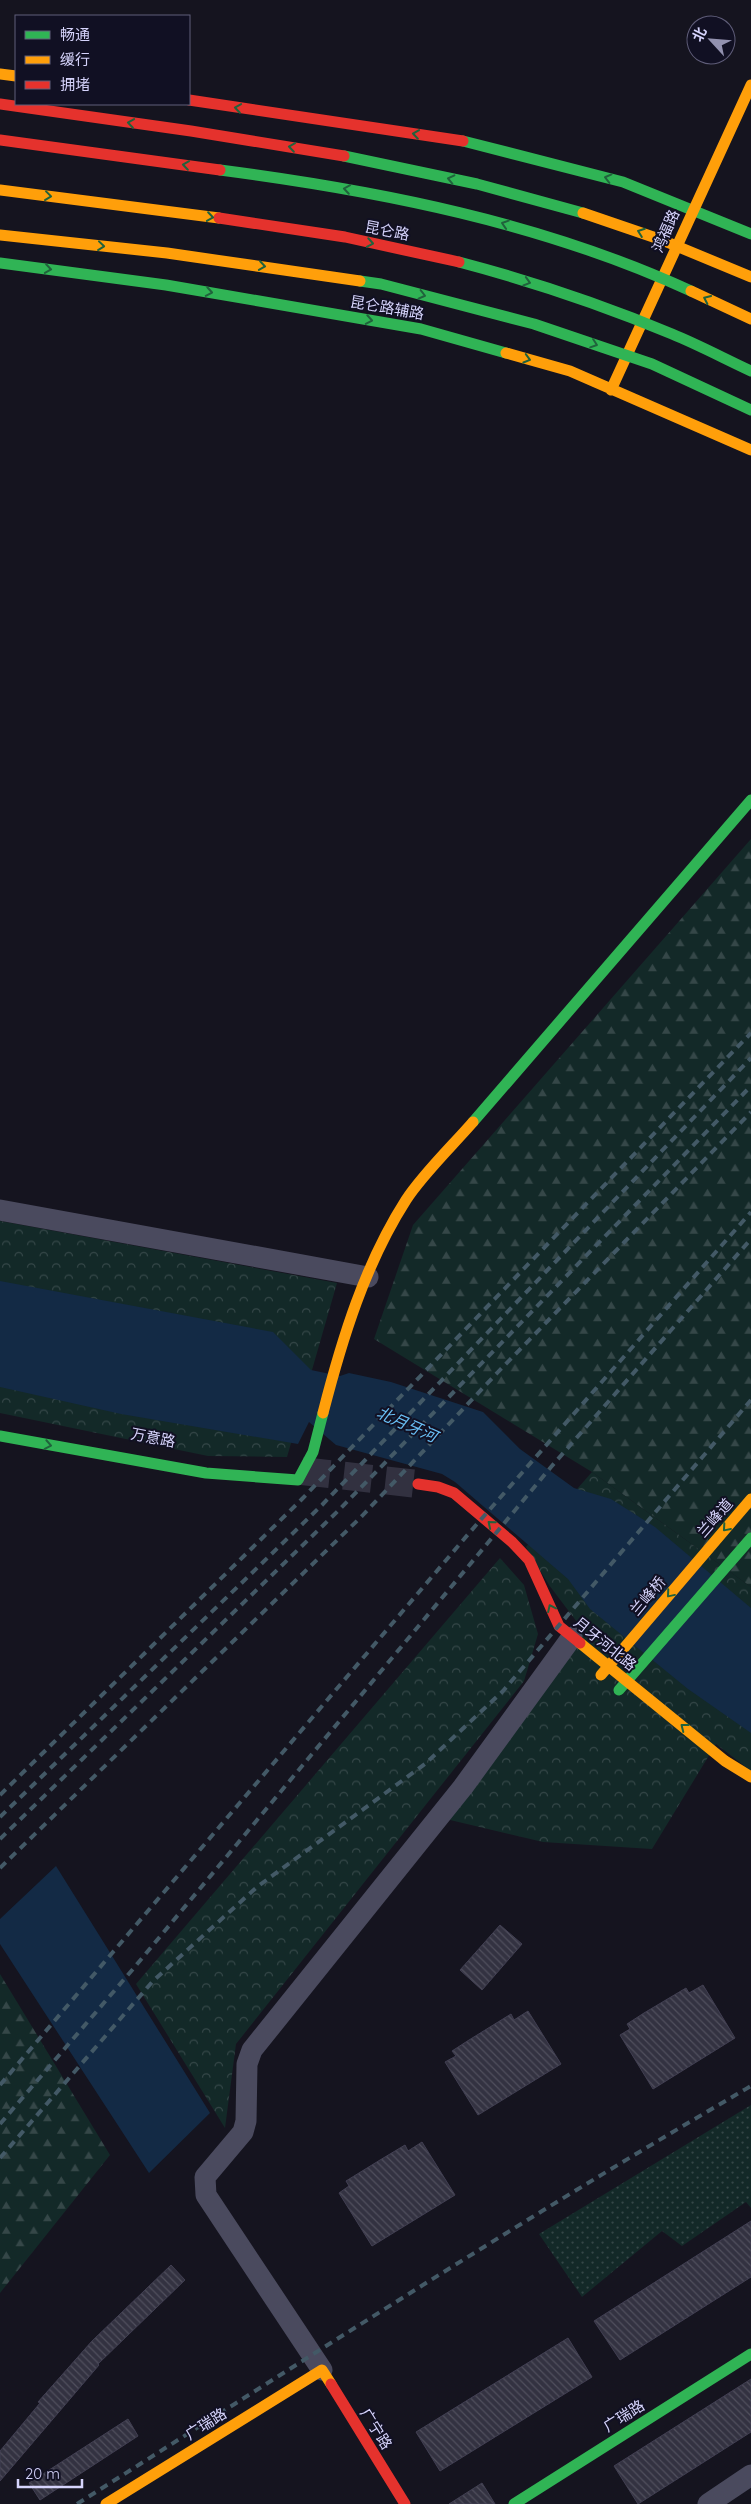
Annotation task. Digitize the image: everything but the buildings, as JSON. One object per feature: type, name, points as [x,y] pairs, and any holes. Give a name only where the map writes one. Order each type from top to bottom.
[{"type":"main road","points":[[0,74],[15,76]]},
{"type":"main road","name":"鸿福路","points":[[611,390],[692,210],[751,86]]},
{"type":"main road","points":[[190,100],[462,141],[623,182],[751,234]]},
{"type":"main road","points":[[0,104],[301,148],[381,163],[562,207],[637,230],[712,259],[751,277]]},
{"type":"main road","points":[[0,140],[378,194],[497,221],[641,268],[751,319]]},
{"type":"main road","name":"昆仑路","points":[[0,190],[271,226],[412,251],[474,266],[557,292],[664,331],[751,371]]},
{"type":"main road","points":[[0,235],[167,253],[381,284],[534,324],[652,364],[751,410]]},
{"type":"main road","name":"昆仑路辅路","points":[[0,263],[166,285],[421,329],[570,371],[751,450]]},
{"type":"main road","points":[[300,1476],[313,1452],[335,1367],[376,1252],[407,1198],[751,800]]},
{"type":"main road","name":"万意路","points":[[0,1424],[206,1464],[300,1476]]},
{"type":"main road","name":"万意路","points":[[0,1436],[206,1473],[300,1476]]},
{"type":"main road","name":"月牙河北路","points":[[418,1484],[438,1487],[454,1493],[521,1550],[529,1560],[559,1626],[572,1647]]},
{"type":"main road","points":[[409,1492],[435,1494],[464,1513]]},
{"type":"main road","name":"兰峰道","points":[[701,1556],[751,1499]]},
{"type":"main road","points":[[623,1686],[751,1538]]},
{"type":"main road","name":"月牙河北路","points":[[506,1547],[522,1563],[551,1634],[572,1647],[601,1671],[751,1777]]},
{"type":"main road","name":"兰峰桥","points":[[601,1671],[618,1655],[701,1556]]},
{"type":"main road","name":"月牙河北路","points":[[623,1686],[751,1787]]},
{"type":"main road","name":"广瑞路","points":[[514,2504],[751,2354]]},
{"type":"main road","name":"广瑞路","points":[[526,2504],[751,2362]]},
{"type":"main road","name":"广瑞路","points":[[106,2504],[322,2370]]},
{"type":"main road","name":"广宁路","points":[[322,2370],[406,2504]]},
{"type":"street","points":[[0,1210],[368,1277]]},
{"type":"street","points":[[322,2370],[206,2195],[206,2177],[243,2132],[246,2121],[247,2064],[252,2050],[463,1787],[572,1647]]},
{"type":"street","points":[[708,2504],[751,2475]]},
{"type":"green space","points":[[751,839],[751,1587],[592,1472],[374,1339],[413,1225]]},
{"type":"green space","points":[[0,1221],[337,1283],[287,1457],[208,1456],[0,1413]]},
{"type":"green space","points":[[592,1472],[751,1587],[751,1771],[716,1744],[652,1849],[543,1842],[446,1819],[580,1626],[549,1585],[526,1547]]},
{"type":"green space","points":[[500,1558],[524,1585],[538,1634],[524,1681],[236,2044],[225,2128],[136,1984]]},
{"type":"green space","points":[[0,1974],[110,2155],[0,2293]]},
{"type":"green space","points":[[751,2105],[751,2208],[746,2202],[682,2246],[662,2231],[582,2297],[539,2234]]},
{"type":"water","name":"北月牙河","points":[[0,1281],[273,1332],[311,1370],[340,1376],[349,1373],[391,1382],[483,1412],[520,1449],[574,1488],[611,1499],[655,1527],[751,1608],[751,1733],[688,1689],[590,1609],[568,1579],[455,1482],[442,1474],[336,1445],[309,1422],[298,1444],[121,1414],[0,1387]]},
{"type":"water","points":[[56,1866],[210,2113],[149,2173],[0,1944],[0,1919]]},
{"type":"tunnel","points":[[302,1471],[418,1484]]},
{"type":"railway","points":[[0,1795],[301,1500],[751,1033]]},
{"type":"railway","points":[[0,1817],[322,1505],[751,1058]]},
{"type":"railway","points":[[0,1839],[340,1509],[751,1086]]},
{"type":"railway","points":[[0,1868],[362,1516],[498,1372],[751,1112]]},
{"type":"railway","points":[[0,2085],[470,1532],[751,1212]]},
{"type":"railway","points":[[0,2124],[133,1969],[551,1467],[751,1239]]},
{"type":"railway","points":[[0,2158],[153,1981],[257,1887],[425,1764],[503,1691],[751,1400]]},
{"type":"railway","points":[[77,2504],[496,2240],[665,2136],[751,2086]]},
{"type":"traffic: fast","points":[[463,141],[623,182],[751,234]]},
{"type":"traffic: fast","points":[[344,156],[477,184],[583,213]]},
{"type":"traffic: fast","points":[[220,170],[341,188],[460,213],[519,228],[578,246],[635,267],[691,291]]},
{"type":"traffic: fast","points":[[459,262],[540,285],[620,313],[682,338],[751,371]]},
{"type":"traffic: fast","points":[[0,263],[166,285],[421,329],[506,353]]},
{"type":"traffic: fast","points":[[360,281],[381,284],[534,324],[652,364],[751,410]]},
{"type":"traffic: fast","points":[[473,1122],[751,800]]},
{"type":"traffic: fast","points":[[0,1436],[206,1473],[298,1480],[313,1452],[323,1413]]},
{"type":"traffic: fast","points":[[619,1690],[751,1538]]},
{"type":"traffic: fast","points":[[514,2504],[751,2354]]},
{"type":"traffic: slow","points":[[0,74],[15,76]]},
{"type":"traffic: slow","points":[[611,390],[751,85]]},
{"type":"traffic: slow","points":[[0,190],[219,218]]},
{"type":"traffic: slow","points":[[583,213],[662,240],[751,277]]},
{"type":"traffic: slow","points":[[0,235],[167,253],[360,281]]},
{"type":"traffic: slow","points":[[691,291],[751,319]]},
{"type":"traffic: slow","points":[[506,353],[570,371],[751,450]]},
{"type":"traffic: slow","points":[[323,1413],[356,1303],[391,1224],[420,1180],[473,1122]]},
{"type":"traffic: slow","points":[[601,1675],[751,1499]]},
{"type":"traffic: slow","points":[[580,1643],[725,1761],[751,1777]]},
{"type":"traffic: slow","points":[[106,2504],[322,2370],[331,2384]]},
{"type":"traffic: jam","points":[[190,100],[463,141]]},
{"type":"traffic: jam","points":[[0,104],[191,131],[344,156]]},
{"type":"traffic: jam","points":[[0,140],[220,170]]},
{"type":"traffic: jam","points":[[219,218],[345,237],[459,262]]},
{"type":"traffic: jam","points":[[418,1484],[438,1487],[454,1493],[512,1542],[529,1560],[559,1626],[580,1643]]},
{"type":"traffic: jam","points":[[331,2384],[405,2504]]}]
